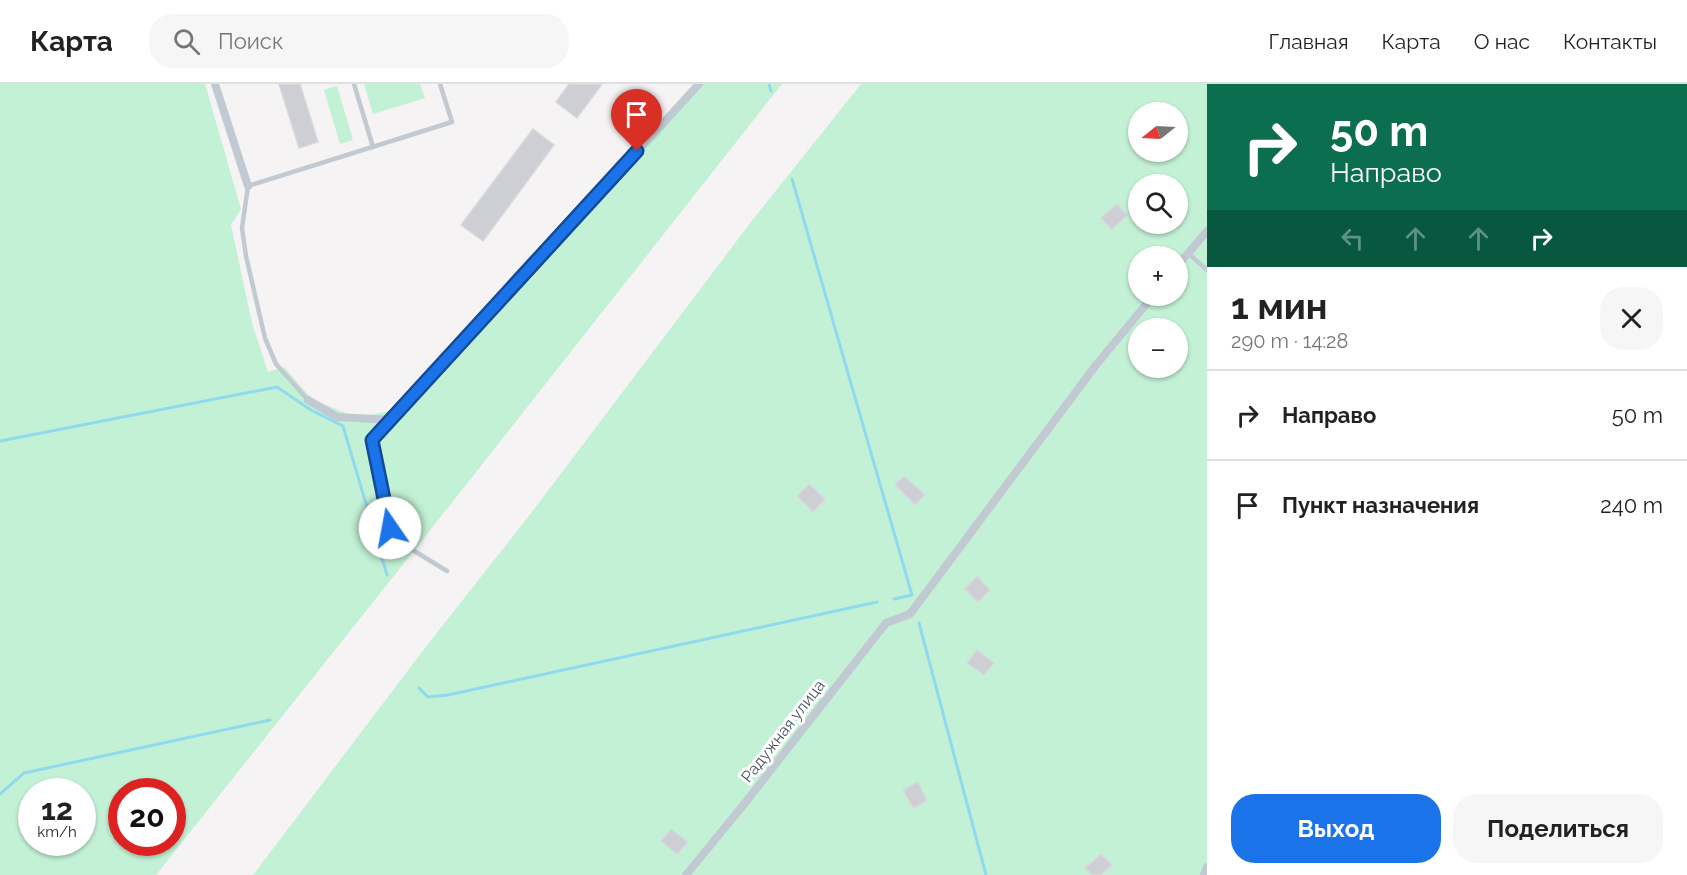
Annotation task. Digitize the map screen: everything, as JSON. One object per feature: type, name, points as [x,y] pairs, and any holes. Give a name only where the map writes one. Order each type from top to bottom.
[{"type":"street","points":[[215,84],[248,186]]},
{"type":"street","points":[[308,400],[337,417],[391,420],[699,84]]},
{"type":"street","points":[[1188,253],[1207,231]]},
{"type":"street","name":"Радужная улица","points":[[686,875],[746,803],[886,623],[910,614],[1096,365],[1145,306]]},
{"type":"street","points":[[1204,875],[1207,867]]},
{"type":"lane","points":[[354,84],[373,147]]},
{"type":"lane","points":[[308,400],[276,364],[265,338],[246,256],[242,228],[248,186],[452,122],[440,84]]},
{"type":"lane","points":[[1188,253],[1207,270]]},
{"type":"lane","points":[[391,420],[372,440],[390,528],[406,546],[447,571]]},
{"type":"green space","points":[[0,84],[205,84],[241,209],[231,225],[252,323],[268,372],[284,367],[312,399],[348,414],[370,415],[393,410],[399,417],[694,84],[782,84],[186,837],[186,778],[108,778],[108,856],[171,856],[156,875],[0,875]]},
{"type":"green space","points":[[364,84],[420,84],[425,98],[373,114]]},
{"type":"green space","points":[[861,84],[1207,84],[1207,875],[253,875],[428,644],[532,512],[754,218]]},
{"type":"green space","points":[[337,86],[353,140],[340,144],[324,90]]},
{"type":"building","points":[[279,84],[300,84],[318,142],[299,148]]},
{"type":"building","points":[[569,84],[602,84],[577,118],[556,102]]},
{"type":"building","points":[[533,129],[554,145],[483,241],[461,225]]},
{"type":"building","points":[[1117,204],[1127,215],[1112,230],[1101,218]]},
{"type":"building","points":[[904,476],[925,495],[915,505],[895,485]]},
{"type":"building","points":[[809,484],[825,499],[813,512],[797,496]]},
{"type":"building","points":[[977,576],[990,590],[978,602],[965,589]]},
{"type":"building","points":[[977,650],[994,663],[984,675],[967,663]]},
{"type":"building","points":[[918,782],[927,801],[913,808],[903,790]]},
{"type":"building","points":[[671,829],[688,842],[677,854],[661,841]]},
{"type":"building","points":[[1101,854],[1112,865],[1101,875],[1092,875],[1085,868]]},
{"type":"waterway","points":[[769,84],[771,91]]},
{"type":"waterway","points":[[792,179],[912,595],[894,599]]},
{"type":"waterway","points":[[0,441],[277,387],[311,410],[343,426],[387,575]]},
{"type":"waterway","points":[[419,688],[428,697],[448,695],[877,602]]},
{"type":"waterway","points":[[919,623],[986,875]]},
{"type":"waterway","points":[[0,794],[24,773],[270,720]]},
{"type":"route","points":[[390,528],[372,440],[637,151]]}]
